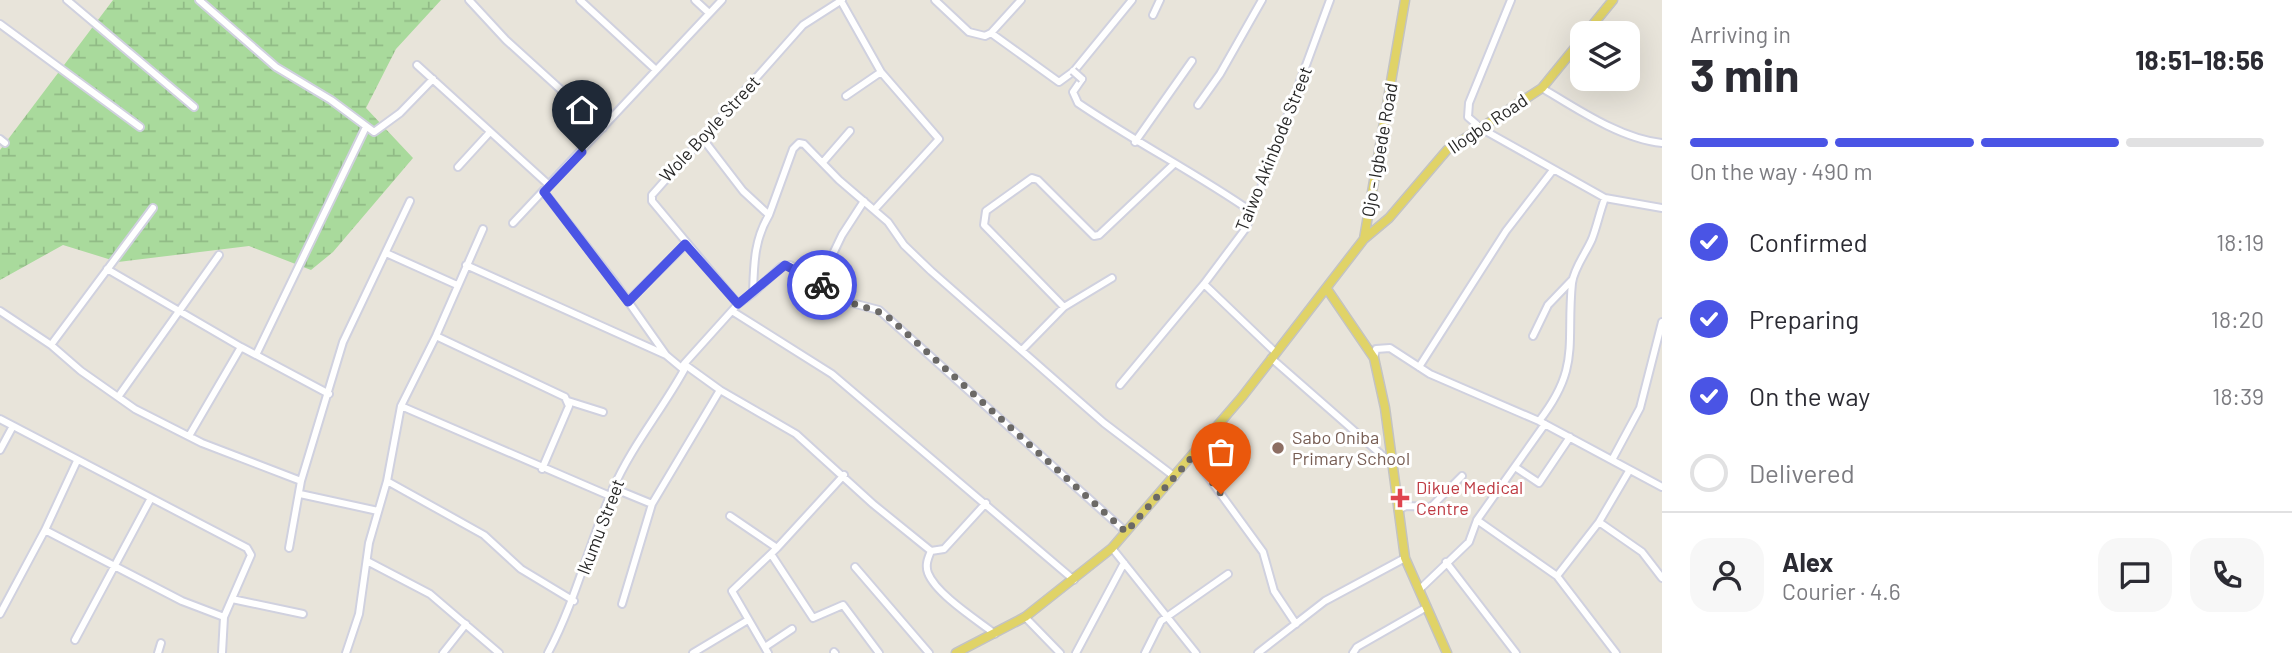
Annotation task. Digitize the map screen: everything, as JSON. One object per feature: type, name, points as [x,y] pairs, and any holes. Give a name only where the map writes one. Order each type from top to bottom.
[{"type":"main road","name":"Ojo - Igbede Road","points":[[956,653],[1025,617],[1112,548],[1193,456],[1327,289],[1363,239],[1405,0]]},
{"type":"main road","points":[[1596,21],[1613,0]]},
{"type":"main road","name":"Ilogbo Road","points":[[1363,239],[1389,218],[1447,150],[1542,88],[1570,54]]},
{"type":"main road","points":[[1327,289],[1374,358],[1405,558],[1447,653]]},
{"type":"street","points":[[67,0],[194,107]]},
{"type":"street","points":[[199,0],[276,67],[331,100],[365,129],[378,132],[433,79]]},
{"type":"street","points":[[469,0],[506,40],[603,128]]},
{"type":"street","points":[[580,0],[656,70]]},
{"type":"street","points":[[695,0],[709,13]]},
{"type":"street","points":[[513,223],[722,0]]},
{"type":"street","points":[[935,0],[969,32],[985,36],[991,33],[1021,0]]},
{"type":"street","points":[[991,33],[1050,77],[1062,82],[1132,0]]},
{"type":"street","points":[[1153,15],[1160,0]]},
{"type":"street","points":[[1198,105],[1220,74],[1262,0]]},
{"type":"street","name":"Taiwo Akinbode Street","points":[[1120,384],[1205,284],[1246,228],[1330,0]]},
{"type":"street","points":[[1511,0],[1467,112],[1482,129],[1605,198],[1662,208]]},
{"type":"street","points":[[841,1],[881,72],[939,139],[875,209]]},
{"type":"street","name":"Wole Boyle Street","points":[[738,304],[685,244],[652,201],[652,195],[656,186],[703,139],[803,25],[841,1]]},
{"type":"street","points":[[0,24],[141,127]]},
{"type":"street","points":[[1135,142],[1192,61]]},
{"type":"street","points":[[417,65],[549,185]]},
{"type":"street","points":[[1074,71],[1082,79],[1073,92],[1077,103],[1135,142],[1210,182],[1252,212]]},
{"type":"street","points":[[846,96],[881,72]]},
{"type":"street","points":[[1542,88],[1604,122],[1647,141],[1662,144]]},
{"type":"street","points":[[256,355],[365,129]]},
{"type":"street","points":[[824,162],[850,131]]},
{"type":"street","points":[[458,167],[490,132]]},
{"type":"street","points":[[703,139],[743,191],[769,215]]},
{"type":"street","points":[[753,293],[755,249],[799,143],[804,144],[839,180],[894,227],[907,248],[1104,423],[1175,477]]},
{"type":"street","points":[[1065,307],[984,225],[986,211],[1032,178],[1038,180],[1094,236],[1099,235],[1174,164]]},
{"type":"street","points":[[1419,367],[1506,231],[1553,170]]},
{"type":"street","points":[[544,192],[666,355]]},
{"type":"street","points":[[1533,336],[1548,305],[1572,280],[1592,237],[1605,198]]},
{"type":"street","points":[[289,548],[301,481],[343,342],[410,201]]},
{"type":"street","points":[[864,201],[842,235],[820,283],[866,308],[885,314],[1126,532]]},
{"type":"street","points":[[51,345],[153,208]]},
{"type":"street","points":[[346,653],[359,614],[367,561],[387,481],[401,406],[411,381],[436,337],[483,229]]},
{"type":"street","points":[[628,302],[685,244]]},
{"type":"street","points":[[386,253],[457,285]]},
{"type":"street","points":[[118,397],[172,317],[182,311],[219,255]]},
{"type":"street","points":[[466,265],[666,355],[720,390],[796,433],[873,504],[931,551],[944,550],[986,503]]},
{"type":"street","name":"Ikumu Street","points":[[548,653],[574,601],[613,488],[684,367],[738,304],[785,265],[820,283]]},
{"type":"street","points":[[107,269],[240,347],[329,394]]},
{"type":"street","points":[[1022,350],[1065,307],[1112,278]]},
{"type":"street","points":[[1420,589],[1469,542],[1477,520],[1515,467],[1561,387],[1569,363],[1573,325],[1572,280]]},
{"type":"street","points":[[1205,284],[1273,355],[1392,464]]},
{"type":"street","points":[[0,311],[51,345],[81,371],[118,397],[189,436],[301,481]]},
{"type":"street","points":[[732,311],[832,374],[1074,580]]},
{"type":"street","points":[[1612,460],[1640,408],[1662,322]]},
{"type":"street","points":[[436,337],[568,401],[603,412]]},
{"type":"street","points":[[1374,358],[1376,349],[1383,346],[1419,367],[1542,422],[1662,487]]},
{"type":"street","points":[[189,436],[240,347]]},
{"type":"street","points":[[622,604],[652,504],[720,390]]},
{"type":"street","points":[[542,469],[569,406],[568,401]]},
{"type":"street","points":[[401,406],[610,496]]},
{"type":"street","points":[[0,419],[247,548],[251,555],[224,617],[222,653]]},
{"type":"street","points":[[0,450],[13,425]]},
{"type":"street","points":[[1515,467],[1539,483],[1570,437]]},
{"type":"street","points":[[1193,456],[1263,552],[1274,591],[1296,624]]},
{"type":"street","points":[[0,614],[46,530],[77,461]]},
{"type":"street","points":[[1557,576],[1600,522],[1629,471]]},
{"type":"street","points":[[792,629],[767,650],[732,591],[777,548],[844,475]]},
{"type":"street","points":[[1398,510],[1406,506],[1431,507],[1462,475]]},
{"type":"street","points":[[387,481],[484,536],[521,569],[574,601]]},
{"type":"street","points":[[613,488],[652,504]]},
{"type":"street","points":[[300,494],[378,511]]},
{"type":"street","points":[[75,640],[151,498]]},
{"type":"street","points":[[730,516],[777,548]]},
{"type":"street","points":[[1477,520],[1557,576],[1616,653]]},
{"type":"street","points":[[1600,522],[1642,552],[1662,578]]},
{"type":"street","points":[[46,530],[182,601],[224,617]]},
{"type":"street","points":[[1112,548],[1196,653]]},
{"type":"street","points":[[931,551],[926,565],[930,577],[953,601],[995,634]]},
{"type":"street","points":[[771,554],[813,618],[844,606],[879,653]]},
{"type":"street","points":[[1258,653],[1325,600],[1405,558]]},
{"type":"street","points":[[367,561],[430,594],[499,653]]},
{"type":"street","points":[[1447,562],[1516,653]]},
{"type":"street","points":[[1076,653],[1124,563]]},
{"type":"street","points":[[855,568],[929,653]]},
{"type":"street","points":[[1145,653],[1161,621],[1228,573]]},
{"type":"street","points":[[232,598],[303,614]]},
{"type":"street","points":[[1353,653],[1357,647],[1427,607]]},
{"type":"street","points":[[1025,617],[1060,653]]},
{"type":"street","points":[[693,653],[748,620]]},
{"type":"street","points":[[443,653],[466,624]]},
{"type":"street","points":[[158,653],[161,643]]},
{"type":"green space","points":[[113,0],[441,0],[396,49],[366,108],[413,158],[333,252],[311,270],[249,246],[118,262],[63,245],[0,280],[0,150]]},
{"type":"way so far","points":[[822,285],[852,303],[885,314],[1126,532],[1193,456],[1221,494]]},
{"type":"place","name":"Sabo Oniba Primary School","points":[[1278,448]]},
{"type":"place","name":"Dikue Medical Centre","points":[[1400,498]]},
{"type":"route","points":[[582,152],[544,192],[628,302],[685,244],[738,304],[785,265],[790,265],[822,285]]}]
